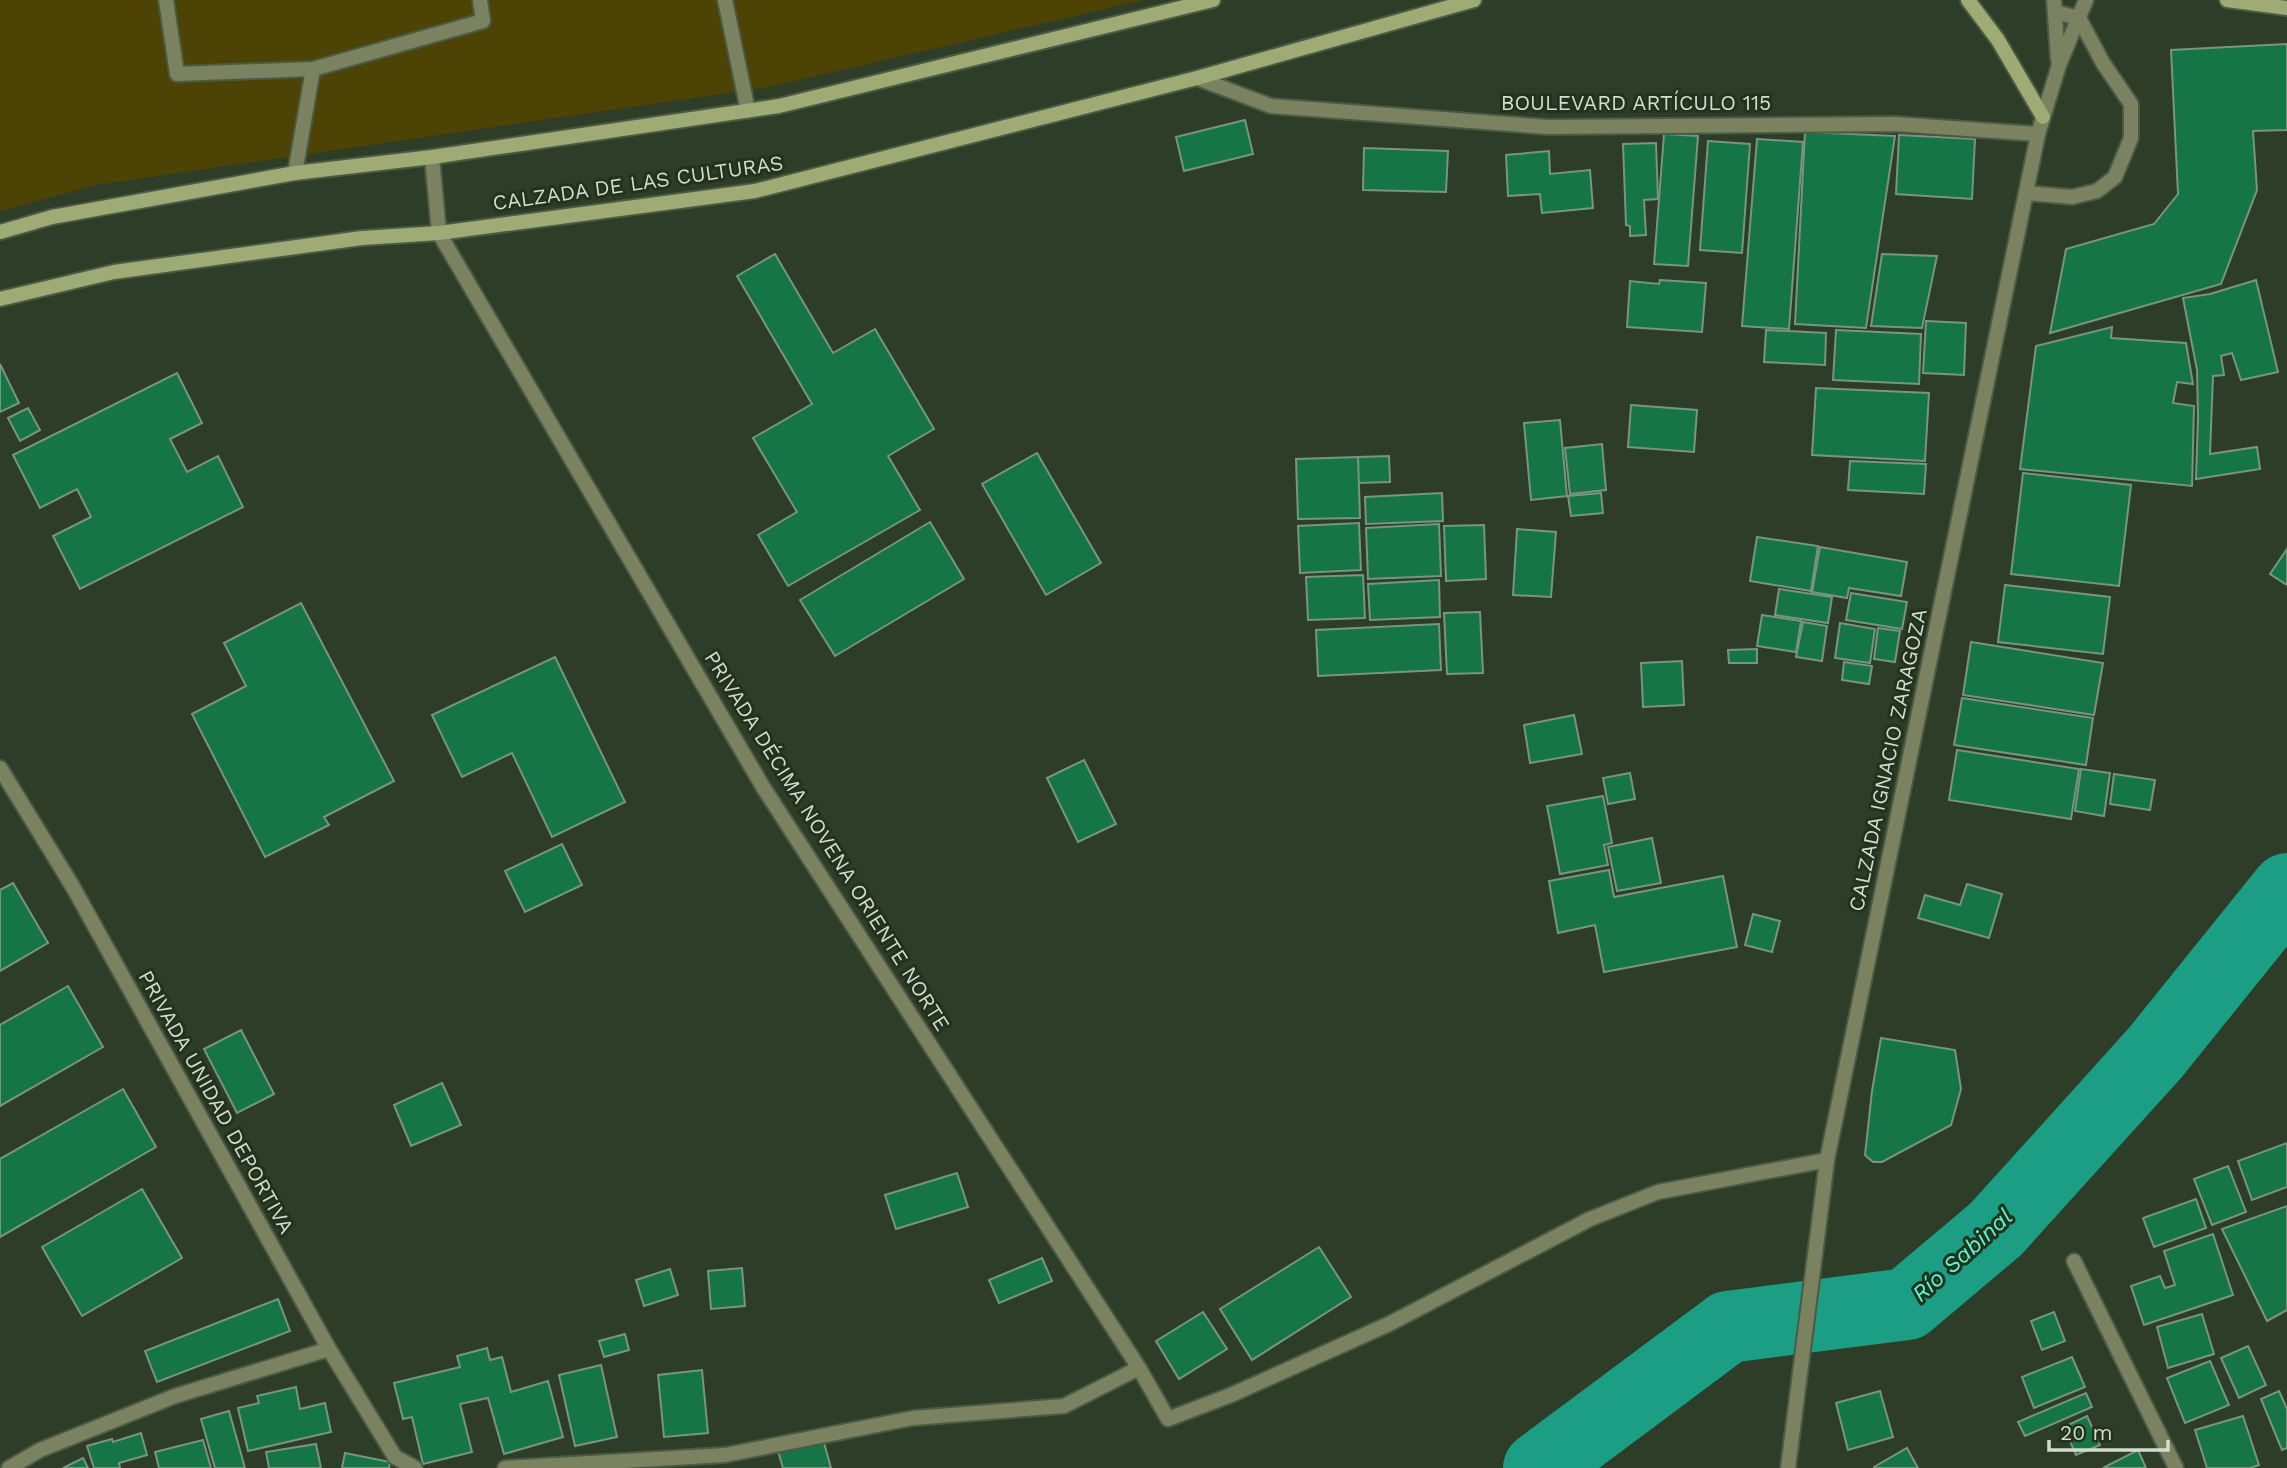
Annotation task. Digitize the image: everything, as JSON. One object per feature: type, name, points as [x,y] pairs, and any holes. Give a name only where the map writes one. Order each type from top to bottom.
[{"type":"main road","points":[[0,232],[52,217],[295,173],[432,157],[779,106],[1213,0]]},
{"type":"main road","name":"CALZADA DE LAS CULTURAS","points":[[0,299],[114,272],[362,238],[439,233],[755,191],[1197,78],[1474,0]]},
{"type":"main road","points":[[1968,0],[1998,40],[2043,117]]},
{"type":"main road","points":[[2227,0],[2287,8]]},
{"type":"street","points":[[166,0],[177,74],[313,69],[483,20],[480,0]]},
{"type":"street","points":[[725,0],[748,111]]},
{"type":"street","name":"CALZADA IGNACIO ZARAGOZA","points":[[1788,1468],[1828,1160],[2038,134],[2059,65],[2086,0]]},
{"type":"street","points":[[2026,193],[2072,197],[2097,191],[2115,177],[2131,138],[2131,104],[2102,63],[2079,18],[2054,6]]},
{"type":"street","name":"CALZADA IGNACIO ZARAGOZA","points":[[2054,6],[2059,65]]},
{"type":"street","points":[[295,173],[313,69]]},
{"type":"street","name":"BOULEVARD ARTÍCULO 115","points":[[1197,78],[1270,106],[1548,127],[1895,124],[2038,134]]},
{"type":"street","name":"PRIVADA DÉCIMA NOVENA ORIENTE NORTE","points":[[432,157],[439,233],[764,787],[1139,1367],[1168,1419],[1231,1395],[1354,1340],[1590,1219],[1647,1196],[1828,1160]]},
{"type":"street","name":"PRIVADA UNIDAD DEPORTIVA","points":[[0,768],[73,887],[329,1349],[395,1457],[415,1468]]},
{"type":"street","points":[[2074,1261],[2176,1468]]},
{"type":"street","points":[[9,1468],[40,1450],[175,1396],[329,1349]]},
{"type":"street","points":[[505,1468],[725,1455],[914,1418],[1065,1406],[1139,1367]]},
{"type":"shaded area","points":[[0,0],[1144,0],[769,87],[97,185],[0,211]]},
{"type":"building","points":[[2287,44],[2287,130],[2253,131],[2257,190],[2221,284],[2050,333],[2066,249],[2154,224],[2178,194],[2171,50]]},
{"type":"building","points":[[1245,120],[1253,154],[1184,171],[1176,137]]},
{"type":"building","points":[[1805,132],[1895,136],[1866,328],[1795,324]]},
{"type":"building","points":[[1664,134],[1698,136],[1688,266],[1654,264]]},
{"type":"building","points":[[1899,135],[1975,139],[1972,199],[1896,194]]},
{"type":"building","points":[[1757,139],[1803,142],[1789,329],[1742,326]]},
{"type":"building","points":[[1708,141],[1750,144],[1742,253],[1700,250]]},
{"type":"building","points":[[1656,143],[1658,199],[1644,200],[1646,235],[1630,236],[1630,226],[1626,225],[1623,144]]},
{"type":"building","points":[[1364,148],[1448,151],[1446,192],[1363,190]]},
{"type":"building","points":[[1549,151],[1550,174],[1590,170],[1593,208],[1542,213],[1540,194],[1508,196],[1506,155]]},
{"type":"building","points":[[775,254],[833,353],[875,329],[934,429],[888,456],[920,510],[788,586],[758,535],[797,512],[753,438],[812,404],[737,276]]},
{"type":"building","points":[[1882,254],[1937,256],[1922,328],[1871,326]]},
{"type":"building","points":[[1660,280],[1706,283],[1702,332],[1627,327],[1630,281],[1659,284]]},
{"type":"building","points":[[2256,280],[2278,372],[2241,380],[2232,353],[2221,356],[2224,375],[2213,376],[2210,454],[2257,447],[2260,469],[2196,479],[2197,370],[2183,298],[2210,294]]},
{"type":"building","points":[[1926,321],[1966,323],[1964,375],[1923,373]]},
{"type":"building","points":[[2112,327],[2111,338],[2186,343],[2193,384],[2177,382],[2173,403],[2194,406],[2192,486],[2020,469],[2036,346]]},
{"type":"building","points":[[1766,330],[1826,333],[1825,365],[1764,362]]},
{"type":"building","points":[[1836,330],[1921,334],[1919,384],[1833,380]]},
{"type":"building","points":[[0,364],[19,403],[0,412]]},
{"type":"building","points":[[177,373],[202,423],[170,439],[187,472],[218,456],[243,507],[80,589],[53,536],[91,517],[77,489],[40,508],[13,455]]},
{"type":"building","points":[[1816,388],[1929,393],[1925,461],[1812,455]]},
{"type":"building","points":[[1631,405],[1697,410],[1694,452],[1628,447]]},
{"type":"building","points":[[28,408],[40,430],[20,441],[8,418]]},
{"type":"building","points":[[1560,420],[1567,496],[1531,500],[1524,423]]},
{"type":"building","points":[[1602,444],[1606,490],[1570,494],[1565,448]]},
{"type":"building","points":[[1037,453],[1101,563],[1046,595],[982,484]]},
{"type":"building","points":[[1389,456],[1390,482],[1358,483],[1358,457]]},
{"type":"building","points":[[1358,457],[1360,518],[1298,519],[1296,459]]},
{"type":"building","points":[[1850,461],[1926,464],[1924,494],[1848,490]]},
{"type":"building","points":[[2023,473],[2131,485],[2119,586],[2011,574]]},
{"type":"building","points":[[1442,493],[1443,521],[1366,524],[1365,497]]},
{"type":"building","points":[[1601,493],[1603,513],[1571,516],[1568,496]]},
{"type":"building","points":[[930,522],[964,579],[835,656],[800,600]]},
{"type":"building","points":[[1359,523],[1361,570],[1300,573],[1298,526]]},
{"type":"building","points":[[1439,524],[1441,576],[1368,579],[1366,528]]},
{"type":"building","points":[[1484,525],[1486,579],[1446,581],[1444,526]]},
{"type":"building","points":[[1517,529],[1556,532],[1551,597],[1513,595]]},
{"type":"building","points":[[1757,537],[1818,546],[1811,591],[1750,581]]},
{"type":"building","points":[[1820,547],[1907,562],[1901,596],[1849,588],[1847,598],[1812,592]]},
{"type":"building","points":[[2287,549],[2287,585],[2270,574]]},
{"type":"building","points":[[1363,575],[1365,618],[1308,620],[1306,577]]},
{"type":"building","points":[[1439,580],[1440,617],[1370,620],[1368,584]]},
{"type":"building","points":[[2005,585],[2110,597],[2103,654],[1998,642]]},
{"type":"building","points":[[1779,589],[1832,597],[1828,623],[1775,615]]},
{"type":"building","points":[[1851,593],[1907,602],[1902,629],[1846,620]]},
{"type":"building","points":[[301,603],[394,781],[324,817],[329,825],[265,857],[192,714],[246,686],[224,643]]},
{"type":"building","points":[[1480,612],[1483,673],[1447,674],[1444,613]]},
{"type":"building","points":[[1762,615],[1801,621],[1796,652],[1757,646]]},
{"type":"building","points":[[1803,622],[1827,626],[1822,661],[1796,657]]},
{"type":"building","points":[[1840,623],[1875,629],[1870,663],[1835,658]]},
{"type":"building","points":[[1439,624],[1441,670],[1318,676],[1316,630]]},
{"type":"building","points":[[1878,628],[1900,631],[1895,662],[1874,659]]},
{"type":"building","points":[[1971,642],[2103,663],[2094,715],[1963,695]]},
{"type":"building","points":[[1757,649],[1757,663],[1729,663],[1728,650]]},
{"type":"building","points":[[555,657],[625,802],[552,837],[512,753],[462,777],[432,715]]},
{"type":"building","points":[[1682,661],[1684,705],[1643,707],[1641,663]]},
{"type":"building","points":[[1844,662],[1872,666],[1869,684],[1842,680]]},
{"type":"building","points":[[1962,698],[2093,718],[2086,765],[1954,745]]},
{"type":"building","points":[[1574,715],[1582,754],[1530,763],[1524,725]]},
{"type":"building","points":[[1957,750],[2079,769],[2071,819],[1949,800]]},
{"type":"building","points":[[1084,760],[1116,824],[1078,842],[1047,778]]},
{"type":"building","points":[[2081,769],[2110,773],[2104,816],[2075,811]]},
{"type":"building","points":[[1630,773],[1635,799],[1608,804],[1603,778]]},
{"type":"building","points":[[2114,774],[2155,780],[2150,810],[2110,804]]},
{"type":"building","points":[[1603,796],[1612,843],[1604,845],[1608,865],[1560,874],[1547,806]]},
{"type":"building","points":[[1652,838],[1661,883],[1617,891],[1608,847]]},
{"type":"building","points":[[562,844],[582,885],[525,912],[505,871]]},
{"type":"building","points":[[1609,870],[1614,897],[1723,876],[1737,947],[1604,972],[1595,925],[1558,933],[1549,881]]},
{"type":"building","points":[[13,883],[48,943],[0,971],[0,890]]},
{"type":"building","points":[[1967,884],[2002,894],[1989,938],[1918,918],[1925,895],[1960,905]]},
{"type":"building","points":[[1753,914],[1780,921],[1772,952],[1745,945]]},
{"type":"building","points":[[68,986],[103,1047],[0,1106],[0,1025]]},
{"type":"building","points":[[241,1030],[274,1094],[237,1113],[204,1049]]},
{"type":"building","points":[[1881,1038],[1955,1050],[1961,1089],[1951,1125],[1882,1162],[1873,1162],[1865,1155]]},
{"type":"building","points":[[442,1083],[461,1125],[411,1146],[394,1105]]},
{"type":"building","points":[[123,1089],[156,1147],[0,1237],[0,1159]]},
{"type":"building","points":[[2287,1143],[2287,1187],[2252,1200],[2238,1161]]},
{"type":"building","points":[[2228,1166],[2246,1212],[2212,1225],[2194,1179]]},
{"type":"building","points":[[957,1173],[968,1207],[896,1229],[885,1195]]},
{"type":"building","points":[[142,1189],[182,1258],[82,1316],[42,1247]]},
{"type":"building","points":[[2196,1199],[2206,1228],[2154,1247],[2143,1218]]},
{"type":"building","points":[[2287,1206],[2287,1310],[2267,1321],[2222,1229]]},
{"type":"building","points":[[2213,1234],[2233,1295],[2144,1325],[2131,1286],[2160,1276],[2165,1288],[2175,1285],[2164,1251]]},
{"type":"building","points":[[1319,1247],[1351,1297],[1252,1360],[1220,1309]]},
{"type":"building","points":[[1042,1258],[1052,1281],[999,1303],[989,1280]]},
{"type":"building","points":[[742,1268],[745,1306],[711,1309],[708,1271]]},
{"type":"building","points":[[670,1269],[678,1295],[644,1306],[636,1280]]},
{"type":"building","points":[[278,1299],[290,1331],[157,1382],[145,1351]]},
{"type":"building","points":[[1203,1312],[1227,1349],[1179,1379],[1156,1341]]},
{"type":"building","points":[[2054,1312],[2065,1341],[2042,1350],[2031,1321]]},
{"type":"building","points":[[2202,1314],[2214,1354],[2168,1368],[2157,1327]]},
{"type":"building","points":[[625,1334],[629,1350],[604,1357],[599,1341]]},
{"type":"building","points":[[2248,1346],[2266,1385],[2239,1398],[2221,1358]]},
{"type":"building","points":[[487,1348],[490,1360],[502,1357],[511,1392],[548,1381],[563,1437],[504,1454],[488,1398],[460,1404],[472,1452],[423,1464],[412,1417],[403,1419],[394,1383],[460,1367],[457,1356]]},
{"type":"building","points":[[2072,1357],[2085,1387],[2034,1408],[2022,1377]]},
{"type":"building","points":[[2210,1361],[2229,1405],[2185,1423],[2167,1378]]},
{"type":"building","points":[[601,1365],[617,1437],[575,1446],[559,1375]]},
{"type":"building","points":[[702,1370],[708,1433],[664,1437],[658,1375]]},
{"type":"building","points":[[296,1387],[300,1409],[325,1403],[331,1432],[248,1451],[238,1408],[259,1403],[257,1396]]},
{"type":"building","points":[[1880,1391],[1893,1437],[1848,1450],[1836,1403]]},
{"type":"building","points":[[2279,1391],[2287,1409],[2287,1448],[2282,1450],[2261,1399]]},
{"type":"building","points":[[2086,1393],[2092,1407],[2025,1436],[2018,1422]]},
{"type":"building","points":[[229,1411],[245,1468],[215,1468],[201,1419]]},
{"type":"building","points":[[2087,1416],[2100,1445],[2076,1455],[2064,1427]]},
{"type":"building","points":[[2243,1416],[2259,1465],[2250,1468],[2207,1468],[2195,1430]]},
{"type":"building","points":[[141,1433],[147,1455],[119,1463],[120,1468],[94,1468],[87,1446],[112,1439],[113,1442]]},
{"type":"building","points":[[823,1439],[831,1468],[783,1468],[778,1451]]},
{"type":"building","points":[[203,1440],[211,1468],[159,1468],[155,1452]]},
{"type":"building","points":[[316,1444],[321,1468],[269,1468],[266,1452]]},
{"type":"building","points":[[1907,1448],[1918,1468],[1874,1468],[1874,1467]]},
{"type":"building","points":[[2138,1450],[2146,1468],[2103,1468]]},
{"type":"building","points":[[345,1453],[390,1462],[389,1468],[342,1468]]},
{"type":"building","points":[[83,1458],[88,1468],[63,1468]]},
{"type":"waterway","name":"Río Sabinal","points":[[1539,1468],[1728,1327],[1907,1304],[1996,1229],[2155,1053],[2287,889]]}]
